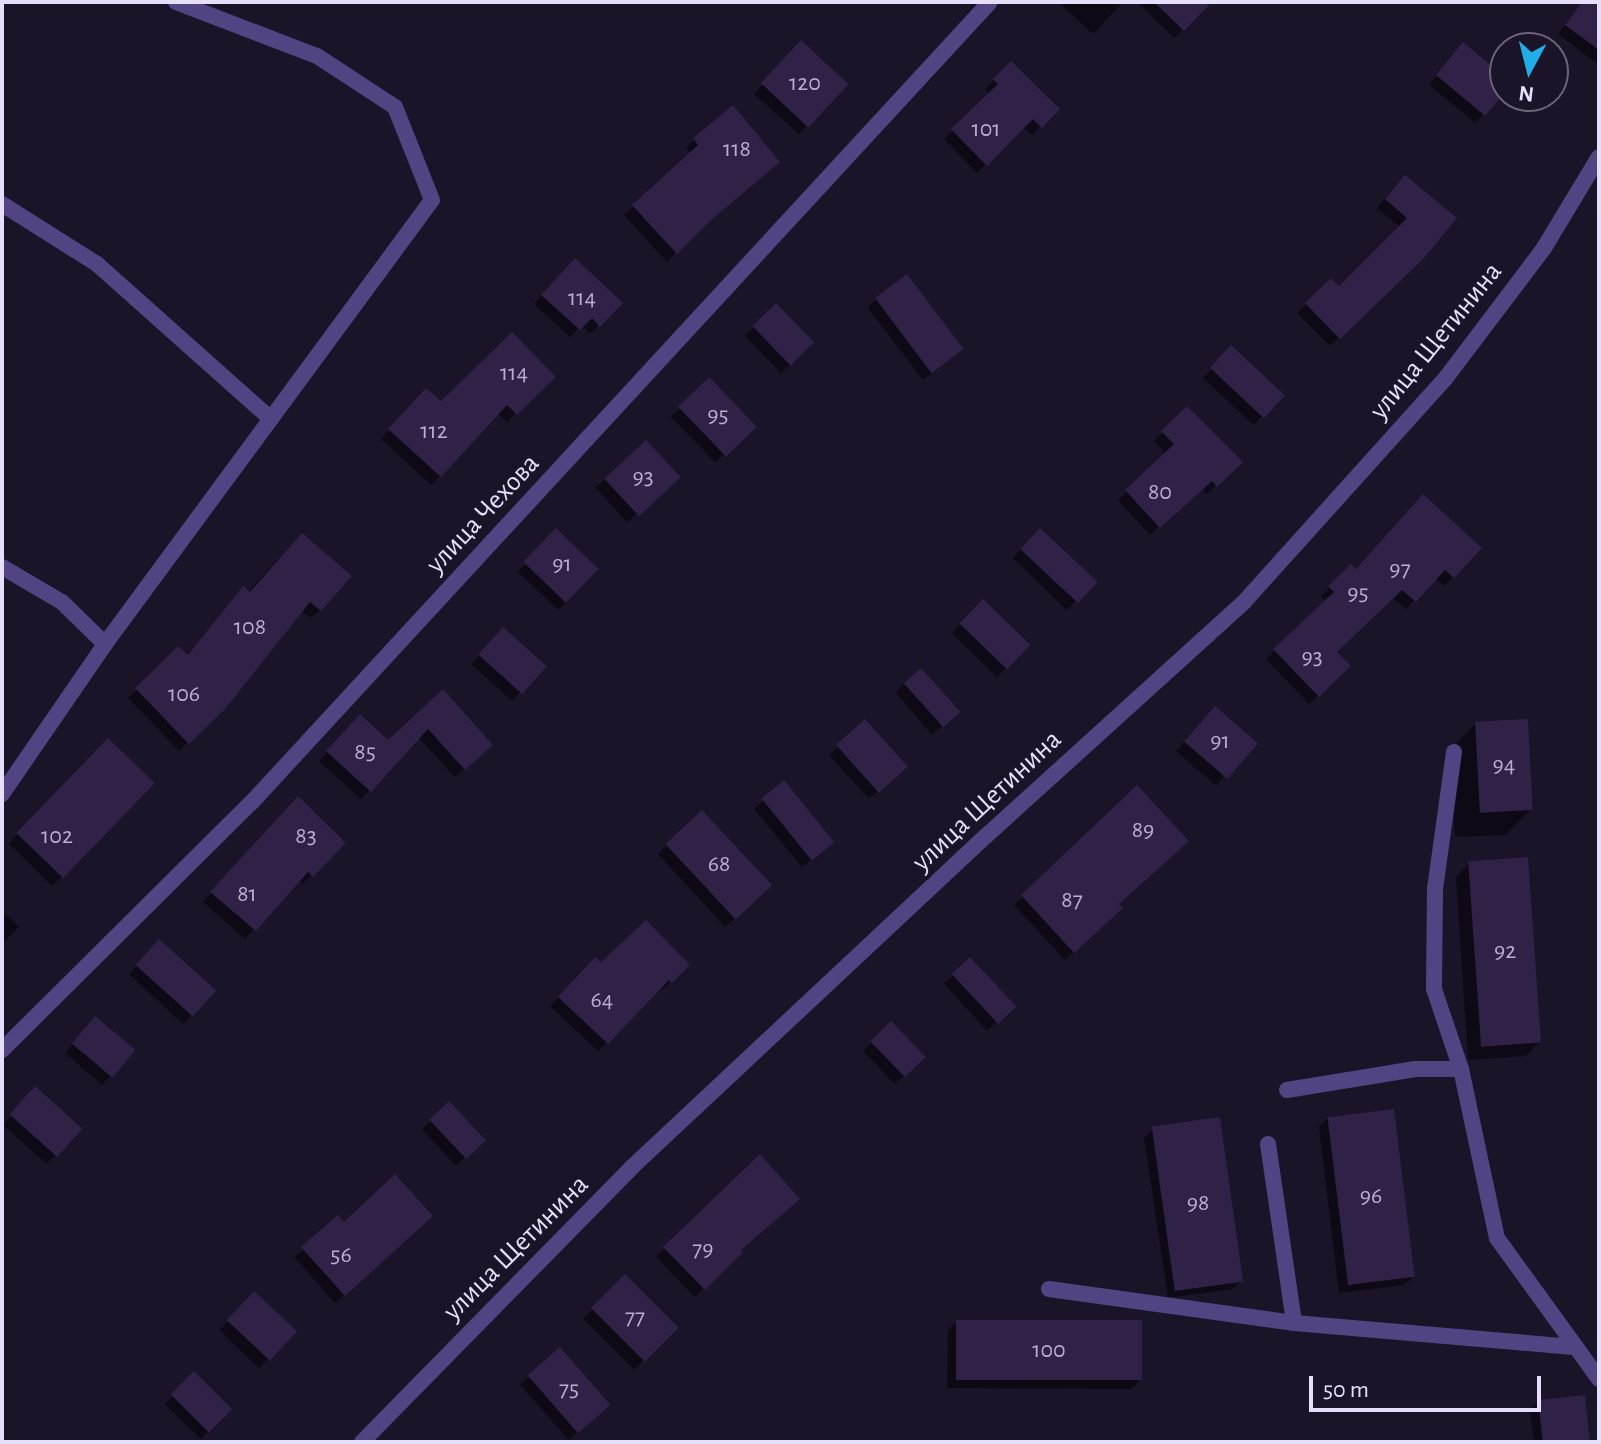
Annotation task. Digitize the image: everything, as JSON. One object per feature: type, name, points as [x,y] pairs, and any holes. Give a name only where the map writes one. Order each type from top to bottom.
[{"type":"street","points":[[2,794],[105,644],[432,200],[395,107],[317,56],[176,2]]},
{"type":"street","name":"улица Чехова","points":[[2,1050],[252,802],[990,2]]},
{"type":"street","name":"улица Щетинина","points":[[362,1442],[631,1168],[986,836],[1244,602],[1445,379],[1544,248],[1599,157]]},
{"type":"street","points":[[2,204],[97,264],[271,419]]},
{"type":"street","points":[[2,567],[62,602],[105,644]]},
{"type":"street","points":[[1454,752],[1435,889],[1434,989],[1461,1069],[1497,1238],[1599,1379]]},
{"type":"street","points":[[1287,1090],[1415,1069],[1461,1069]]},
{"type":"street","points":[[1268,1144],[1294,1323]]},
{"type":"street","points":[[1049,1289],[1294,1323],[1576,1347]]},
{"type":"building","points":[[1154,2],[1212,2],[1184,31]]},
{"type":"building","points":[[1582,2],[1599,2],[1599,50],[1565,25]]},
{"type":"building","points":[[801,40],[849,84],[808,127],[761,83]]},
{"type":"building","points":[[1463,42],[1489,64],[1489,111],[1485,116],[1436,75]]},
{"type":"building","points":[[1011,61],[1060,109],[1042,128],[1033,119],[987,166],[951,129],[998,84],[993,79]]},
{"type":"building","points":[[733,105],[780,162],[710,221],[677,254],[632,205],[698,145],[693,138]]},
{"type":"building","points":[[1405,175],[1457,218],[1424,258],[1340,339],[1305,303],[1331,278],[1339,286],[1407,218],[1385,199]]},
{"type":"building","points":[[575,258],[623,303],[600,327],[592,318],[580,330],[541,295]]},
{"type":"building","points":[[907,274],[964,349],[932,373],[875,298]]},
{"type":"building","points":[[776,303],[814,343],[790,365],[752,326]]},
{"type":"building","points":[[512,332],[556,377],[517,415],[507,405],[441,477],[388,429],[426,388],[441,401]]},
{"type":"building","points":[[1231,345],[1285,395],[1264,418],[1210,368]]},
{"type":"building","points":[[709,377],[757,427],[726,457],[678,407]]},
{"type":"building","points":[[1187,406],[1243,462],[1217,487],[1212,481],[1160,528],[1125,490],[1174,444],[1161,431]]},
{"type":"building","points":[[646,440],[681,477],[639,516],[604,479]]},
{"type":"building","points":[[1423,494],[1482,548],[1454,578],[1445,570],[1416,602],[1402,590],[1337,652],[1351,666],[1319,697],[1273,649],[1334,592],[1328,586],[1351,564],[1356,569]]},
{"type":"building","points":[[556,528],[598,569],[566,603],[523,562]]},
{"type":"building","points":[[1040,528],[1098,582],[1078,603],[1020,549]]},
{"type":"building","points":[[302,533],[352,576],[321,611],[310,602],[225,709],[189,744],[135,688],[178,646],[188,655],[243,586],[250,592]]},
{"type":"building","points":[[983,599],[1030,645],[1007,669],[959,623]]},
{"type":"building","points":[[503,627],[547,666],[522,694],[478,654]]},
{"type":"building","points":[[921,668],[960,712],[943,727],[904,683]]},
{"type":"building","points":[[443,689],[493,745],[465,770],[428,729],[371,792],[326,751],[360,714],[388,740]]},
{"type":"building","points":[[1215,706],[1258,743],[1227,779],[1184,741]]},
{"type":"building","points":[[865,719],[908,767],[879,793],[836,745]]},
{"type":"building","points":[[1528,719],[1533,810],[1480,813],[1475,722]]},
{"type":"building","points":[[108,738],[155,783],[63,878],[16,833]]},
{"type":"building","points":[[784,780],[834,842],[812,860],[761,798]]},
{"type":"building","points":[[1137,785],[1189,841],[1119,904],[1123,908],[1074,953],[1021,895]]},
{"type":"building","points":[[298,796],[346,843],[313,877],[308,872],[256,931],[210,892]]},
{"type":"building","points":[[702,810],[772,885],[736,919],[665,844]]},
{"type":"building","points":[[1528,857],[1541,1043],[1481,1047],[1468,861]]},
{"type":"building","points":[[646,920],[690,965],[672,983],[669,980],[608,1044],[558,997],[595,957],[601,962]]},
{"type":"building","points":[[159,939],[216,991],[193,1017],[136,965]]},
{"type":"building","points":[[970,957],[1016,1007],[998,1024],[952,974]]},
{"type":"building","points":[[95,1016],[136,1050],[112,1078],[72,1044]]},
{"type":"building","points":[[891,1021],[926,1057],[905,1077],[870,1041]]},
{"type":"building","points":[[35,1086],[83,1129],[57,1157],[10,1114]]},
{"type":"building","points":[[449,1101],[486,1140],[466,1159],[429,1119]]},
{"type":"building","points":[[1394,1109],[1415,1277],[1348,1285],[1327,1117]]},
{"type":"building","points":[[1220,1117],[1243,1281],[1175,1291],[1152,1127]]},
{"type":"building","points":[[760,1154],[800,1199],[741,1250],[743,1252],[705,1290],[663,1247]]},
{"type":"building","points":[[395,1174],[433,1216],[345,1296],[301,1247],[338,1215],[344,1222]]},
{"type":"building","points":[[625,1274],[679,1328],[645,1362],[591,1308]]},
{"type":"building","points":[[254,1291],[297,1331],[270,1360],[227,1320]]},
{"type":"building","points":[[956,1320],[1142,1320],[1142,1380],[956,1380]]},
{"type":"building","points":[[560,1347],[611,1405],[578,1433],[528,1375]]},
{"type":"building","points":[[194,1371],[232,1409],[209,1433],[171,1394]]},
{"type":"building","points":[[1585,1395],[1590,1442],[1543,1442],[1538,1400]]}]
